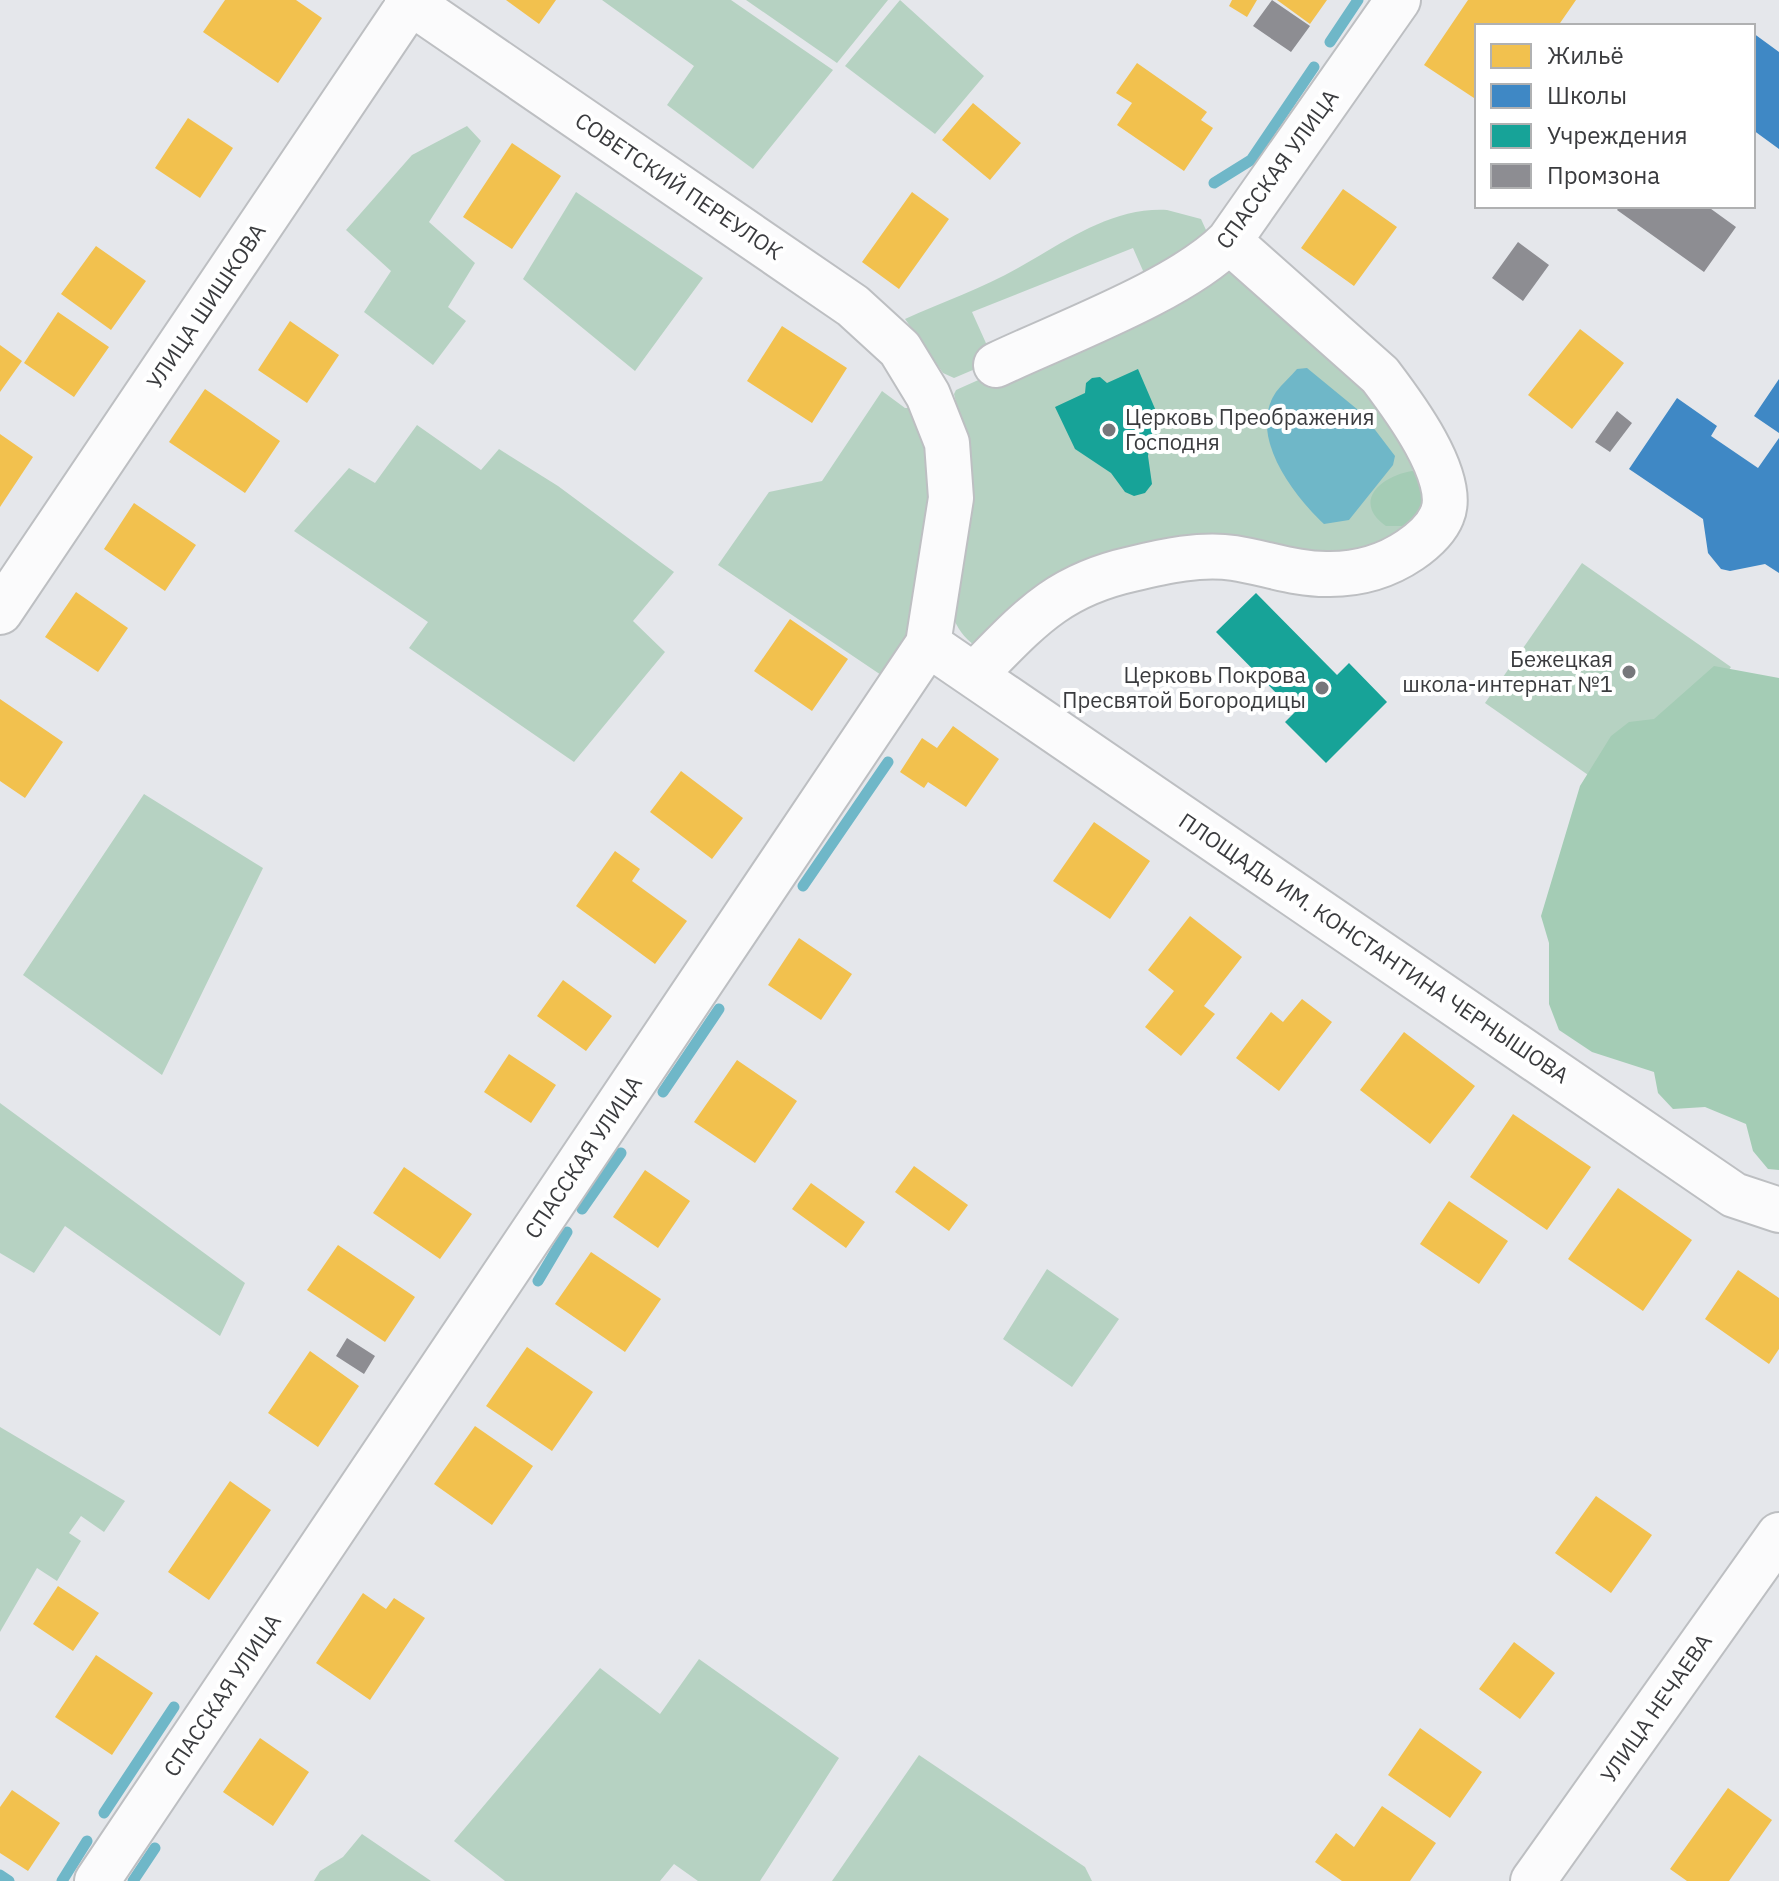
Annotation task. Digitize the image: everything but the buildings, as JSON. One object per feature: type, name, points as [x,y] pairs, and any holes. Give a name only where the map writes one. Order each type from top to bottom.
[{"type":"street","name":"СПАССКАЯ УЛИЦА","points":[[996,365],[1153,291],[1215,255],[1229,241],[1398,0]]},
{"type":"street","name":"СОВЕТСКИЙ ПЕРЕУЛОК","points":[[409,1],[853,306],[900,349],[928,395]]},
{"type":"street","name":"УЛИЦА ШИШКОВА","points":[[0,612],[409,1]]},
{"type":"street","points":[[974,675],[1041,608],[1068,590],[1098,578],[1210,556],[1305,574],[1352,573],[1390,564],[1421,542],[1439,521],[1443,513],[1444,482],[1400,401],[1380,375],[1229,241]]},
{"type":"street","name":"СПАССКАЯ УЛИЦА","points":[[97,1881],[928,644],[951,498],[947,443],[928,395]]},
{"type":"street","name":"ПЛОЩАДЬ ИМ. КОНСТАНТИНА ЧЕРНЫШОВА","points":[[928,644],[1734,1195],[1779,1210]]},
{"type":"street","name":"УЛИЦА НЕЧАЕВА","points":[[1533,1881],[1779,1535]]},
{"type":"green space","points":[[602,0],[731,0],[833,70],[753,169],[667,105],[694,66]]},
{"type":"green space","points":[[746,0],[888,0],[837,63]]},
{"type":"green space","points":[[900,0],[984,76],[935,134],[845,66]]},
{"type":"green space","points":[[467,126],[481,141],[429,222],[475,263],[448,307],[466,321],[433,365],[364,312],[391,271],[346,230],[412,155]]},
{"type":"green space","points":[[576,192],[703,278],[635,371],[523,279]]},
{"type":"green space","points":[[1167,210],[1201,219],[1206,230],[1205,240],[1144,273],[1133,248],[972,312],[994,361],[954,378],[943,373],[905,319],[991,282],[1108,220],[1127,214]]},
{"type":"green space","points":[[1229,268],[1360,372],[1410,459],[1425,518],[1362,560],[1249,544],[976,646],[961,632],[951,614],[965,440],[954,394],[956,390]]},
{"type":"green space","points":[[882,391],[905,408],[915,408],[930,458],[932,494],[917,611],[890,681],[718,565],[769,492],[822,481]]},
{"type":"green space","points":[[417,425],[481,470],[499,449],[558,486],[674,572],[633,621],[665,652],[574,762],[409,648],[428,622],[294,531],[349,468],[375,483]]},
{"type":"green space","points":[[1412,471],[1422,473],[1429,481],[1419,518],[1402,526],[1386,526],[1371,508],[1371,499],[1381,484]]},
{"type":"green space","points":[[1582,563],[1731,667],[1634,807],[1485,703]]},
{"type":"green space","points":[[1714,666],[1779,678],[1779,1170],[1768,1169],[1753,1151],[1746,1124],[1705,1107],[1673,1109],[1658,1093],[1654,1072],[1592,1052],[1559,1030],[1549,1004],[1549,943],[1541,916],[1580,786],[1611,736],[1629,722],[1654,719]]},
{"type":"green space","points":[[144,794],[263,868],[162,1075],[23,975]]},
{"type":"green space","points":[[0,1103],[245,1283],[220,1336],[65,1226],[34,1273],[0,1253]]},
{"type":"green space","points":[[1047,1269],[1119,1319],[1072,1387],[1003,1339]]},
{"type":"green space","points":[[0,1427],[125,1501],[104,1532],[81,1516],[69,1533],[81,1541],[57,1581],[37,1568],[0,1632]]},
{"type":"green space","points":[[699,1659],[839,1758],[760,1881],[698,1881],[674,1864],[660,1881],[505,1881],[454,1841],[600,1668],[660,1714]]},
{"type":"green space","points":[[919,1755],[1085,1867],[1092,1881],[832,1881]]},
{"type":"green space","points":[[362,1834],[431,1881],[314,1881],[320,1871],[343,1857]]},
{"type":"water","points":[[1307,368],[1363,414],[1395,456],[1393,465],[1349,520],[1324,524],[1288,481],[1270,445],[1268,409],[1276,392],[1297,369]]},
{"type":"waterway","points":[[1330,42],[1358,0]]},
{"type":"waterway","points":[[1214,183],[1251,160],[1314,67]]},
{"type":"waterway","points":[[803,886],[888,762]]},
{"type":"waterway","points":[[663,1092],[719,1009]]},
{"type":"waterway","points":[[582,1209],[621,1153]]},
{"type":"waterway","points":[[538,1281],[567,1232]]},
{"type":"waterway","points":[[104,1813],[174,1707]]},
{"type":"waterway","points":[[62,1881],[87,1841]]},
{"type":"waterway","points":[[133,1881],[155,1848]]},
{"type":"waterway","points":[[0,1875],[9,1881]]},
{"type":"place","name":"Церковь Преображения Господня","points":[[1109,430]]},
{"type":"place","name":"Бежецкая школа-интернат №1","points":[[1629,672]]},
{"type":"place","name":"Церковь Покрова Пресвятой Богородицы","points":[[1322,688]]}]
